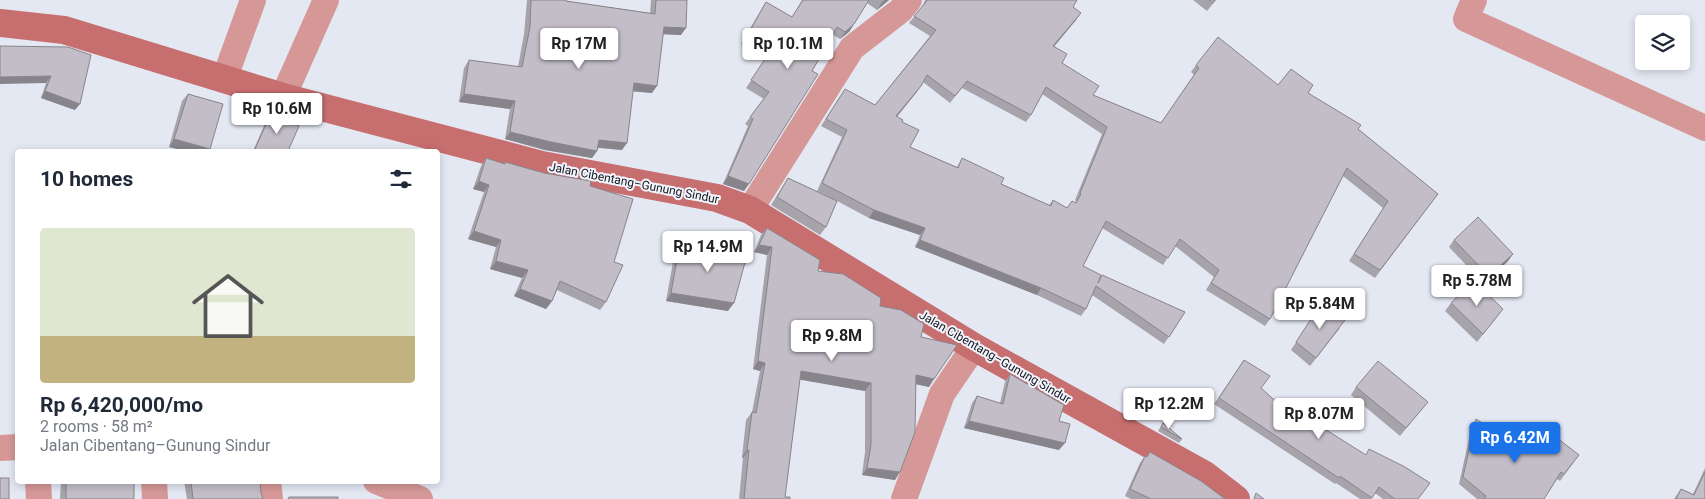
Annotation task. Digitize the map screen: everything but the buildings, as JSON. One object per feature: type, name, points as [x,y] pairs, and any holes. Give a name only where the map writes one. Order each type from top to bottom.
[{"type":"street","points":[[224,80],[252,0]]},
{"type":"street","points":[[283,97],[326,0]]},
{"type":"street","points":[[750,210],[852,48],[901,10],[909,0]]},
{"type":"street","points":[[1474,0],[1466,19],[1705,128]]},
{"type":"street","name":"Jalan Cibentang–Gunung Sindur","points":[[0,23],[64,30],[283,97],[542,165],[716,198],[750,210],[974,347],[1205,475],[1236,499]]},
{"type":"street","points":[[904,499],[942,394],[974,347]]},
{"type":"street","points":[[0,448],[15,447]]},
{"type":"street","points":[[38,484],[39,499]]},
{"type":"street","points":[[154,484],[155,499]]},
{"type":"street","points":[[268,484],[270,499]]},
{"type":"street","points":[[382,484],[408,496]]}]
